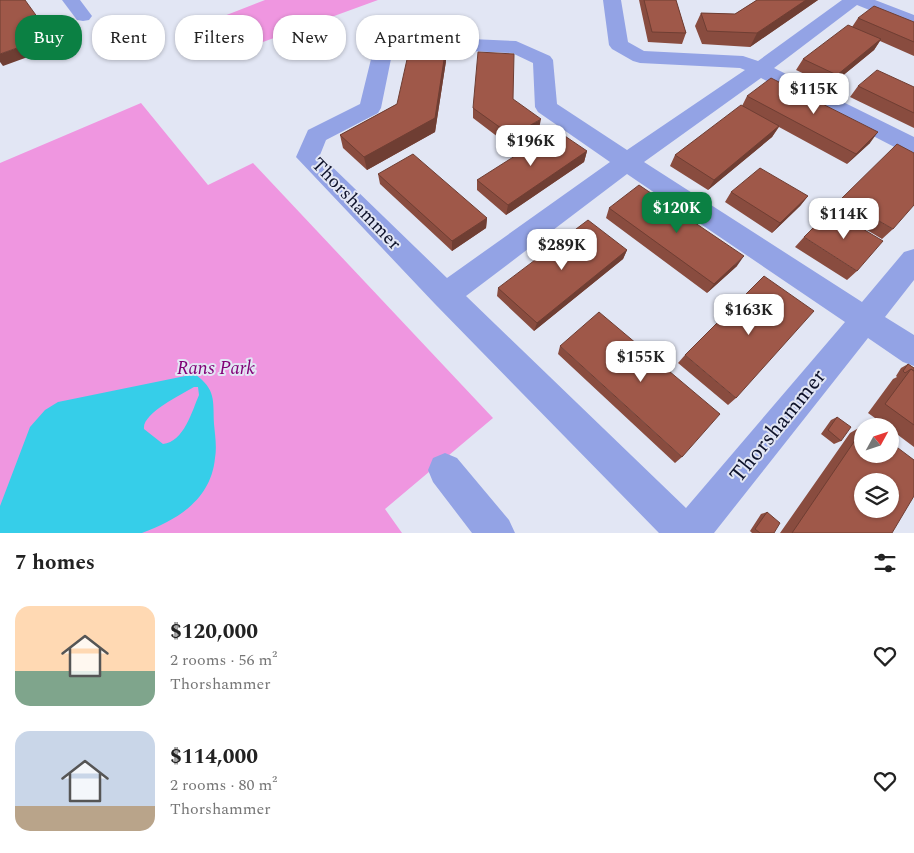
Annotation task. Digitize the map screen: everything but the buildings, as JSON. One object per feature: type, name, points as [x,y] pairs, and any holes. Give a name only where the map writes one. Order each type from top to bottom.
[{"type":"street","points":[[71,0],[83,16]]},
{"type":"street","points":[[612,0],[619,45],[640,57],[743,62],[914,147]]},
{"type":"street","points":[[446,295],[853,0]]},
{"type":"street","points":[[859,0],[914,22]]},
{"type":"street","name":"Thorshammer","points":[[685,533],[308,158],[316,135],[370,108],[382,51],[404,42],[516,47],[543,60],[546,107],[914,352]]},
{"type":"street","name":"Thorshammer","points":[[690,533],[914,260]]},
{"type":"street","points":[[444,470],[496,533]]},
{"type":"green space","points":[[265,0],[378,0],[337,15],[273,15],[273,38],[263,42],[263,15],[227,15]]},
{"type":"green space","name":"Rans Park","points":[[141,103],[208,185],[253,163],[493,418],[385,509],[402,533],[0,533],[0,163]]},
{"type":"water","points":[[195,374],[207,385],[213,401],[216,454],[207,486],[199,497],[179,515],[142,533],[0,533],[0,506],[30,427],[45,410],[58,402]],"holes":[[[194,387],[198,387],[199,395],[190,417],[182,432],[176,438],[163,444],[144,429],[145,423],[156,411]]]}]
